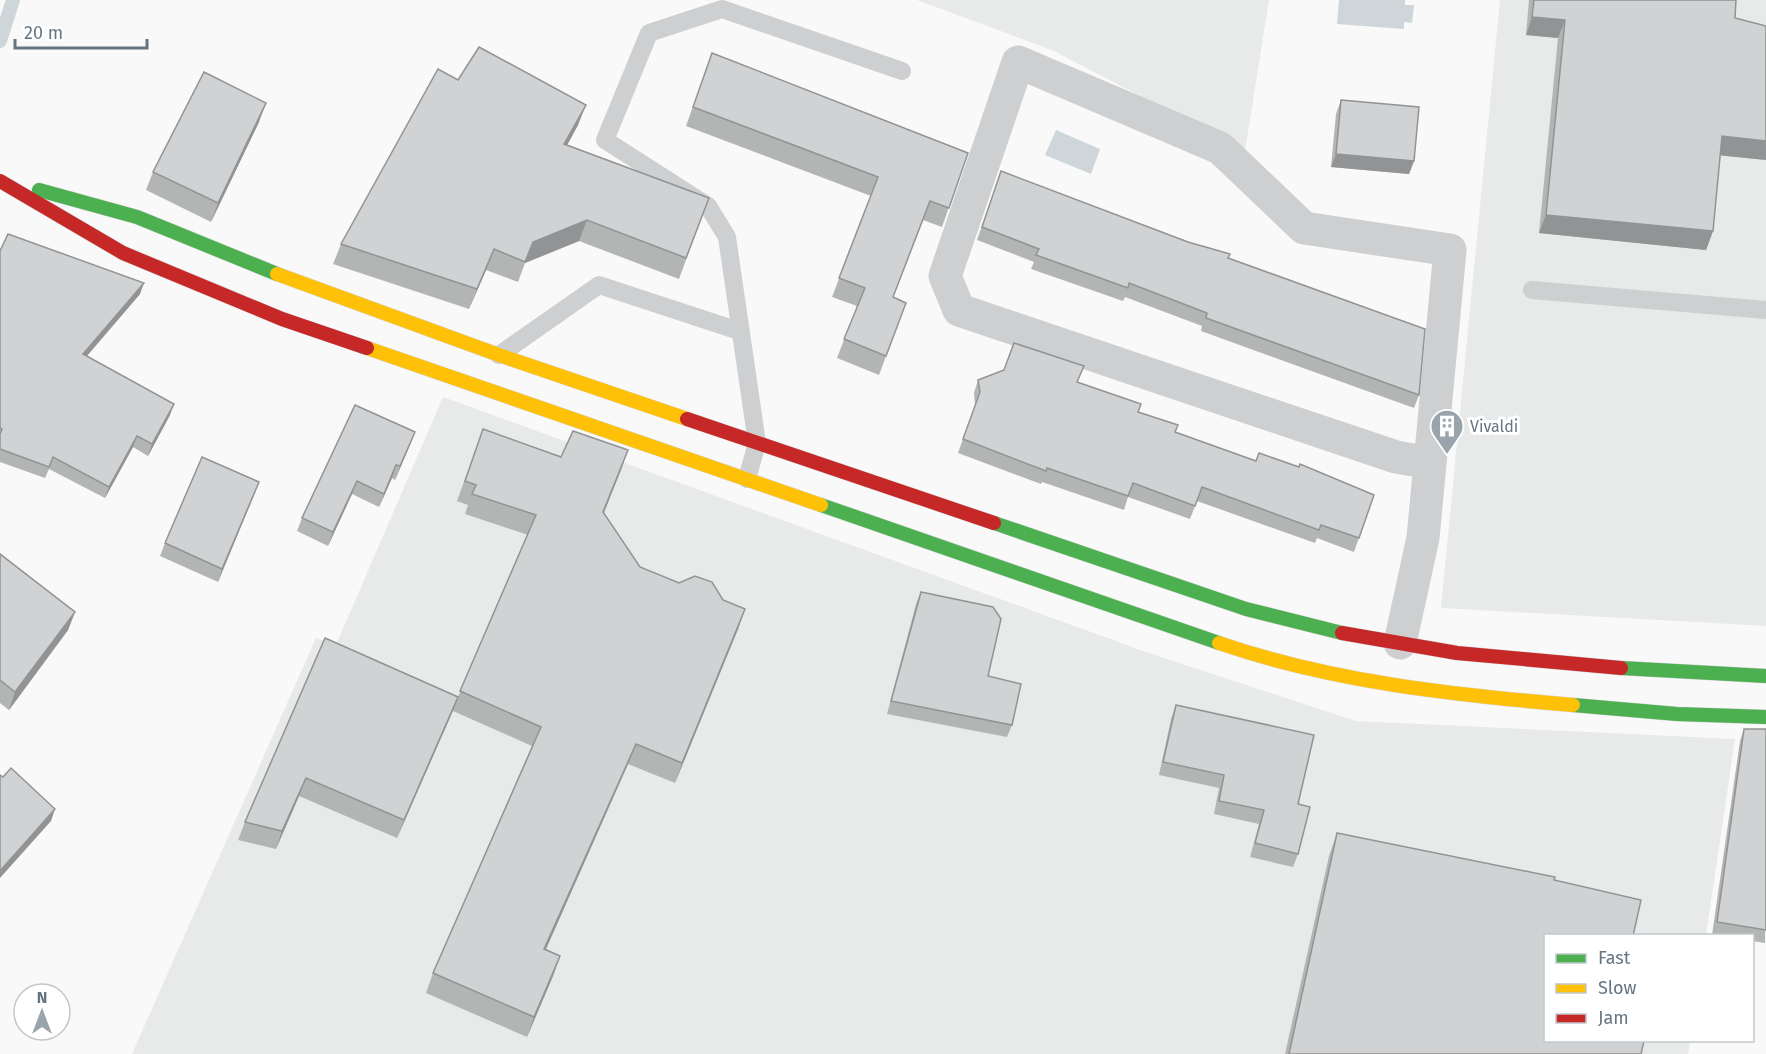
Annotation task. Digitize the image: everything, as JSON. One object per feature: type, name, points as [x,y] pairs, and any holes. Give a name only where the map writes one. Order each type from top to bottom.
[{"type":"main road","points":[[0,181],[137,216],[299,283],[499,355],[1246,609],[1359,637],[1492,657],[1680,673],[1766,676]]},
{"type":"main road","points":[[0,181],[123,253],[282,319],[1233,648],[1343,676],[1454,694],[1677,714],[1766,717]]},
{"type":"street","points":[[1400,643],[1423,538],[1450,249],[1304,228],[1220,148],[1018,62],[945,276],[959,310],[1396,457],[1430,463]]},
{"type":"lane","points":[[747,479],[756,443],[727,237],[708,206],[605,140],[650,33],[722,9],[902,71]]},
{"type":"lane","points":[[499,355],[599,285],[739,331]]},
{"type":"lane","points":[[1532,290],[1766,310]]},
{"type":"shaded area","points":[[917,0],[1269,0],[1245,151],[1054,51]]},
{"type":"shaded area","points":[[1339,0],[1405,0],[1405,5],[1414,5],[1412,23],[1404,22],[1404,29],[1337,24]]},
{"type":"shaded area","points":[[1500,0],[1766,0],[1766,626],[1441,608]]},
{"type":"shaded area","points":[[1056,130],[1100,149],[1091,174],[1045,155]]},
{"type":"shaded area","points":[[443,397],[1146,652],[1356,721],[1735,739],[1706,934],[1544,934],[1544,1042],[1690,1042],[1688,1054],[132,1054],[316,638],[336,645]]},
{"type":"building","points":[[1534,0],[1736,0],[1735,18],[1766,26],[1766,141],[1722,136],[1713,231],[1546,215],[1565,20],[1532,17]]},
{"type":"building","points":[[479,47],[586,105],[564,144],[709,198],[686,258],[587,220],[533,242],[525,262],[494,249],[477,289],[341,244],[438,69],[458,80]]},
{"type":"building","points":[[712,53],[968,153],[949,208],[930,201],[893,297],[906,303],[886,356],[844,339],[865,288],[839,278],[878,177],[693,107]]},
{"type":"building","points":[[204,72],[266,103],[218,203],[153,172]]},
{"type":"building","points":[[1341,100],[1419,107],[1414,161],[1336,154]]},
{"type":"building","points":[[1001,171],[1188,242],[1230,254],[1228,258],[1425,329],[1419,395],[1206,318],[1207,313],[1129,283],[1128,288],[1036,255],[1039,249],[982,227]]},
{"type":"building","points":[[8,234],[144,283],[83,354],[174,404],[152,444],[137,436],[109,487],[53,457],[49,467],[0,449],[2,429],[0,428],[0,251]]},
{"type":"building","points":[[1014,343],[1084,366],[1077,382],[1141,404],[1138,412],[1178,425],[1175,432],[1256,461],[1259,453],[1299,467],[1300,464],[1374,495],[1359,538],[1321,525],[1319,530],[1202,487],[1195,506],[1133,483],[1128,496],[1047,468],[1046,471],[963,439],[980,392],[978,380],[1004,370]]},
{"type":"building","points":[[355,405],[415,432],[400,466],[396,465],[384,494],[357,481],[333,532],[302,518]]},
{"type":"building","points":[[483,429],[561,457],[573,431],[628,450],[603,512],[640,567],[679,583],[695,576],[712,582],[723,600],[745,609],[682,763],[636,744],[544,949],[560,956],[534,1017],[433,973],[541,727],[460,691],[536,515],[472,494],[476,485],[465,481]]},
{"type":"building","points":[[202,457],[259,482],[222,569],[165,543]]},
{"type":"building","points":[[0,554],[75,612],[15,692],[0,680]]},
{"type":"building","points":[[921,592],[993,607],[1001,619],[988,676],[1021,684],[1012,725],[891,701]]},
{"type":"building","points":[[325,638],[458,697],[404,820],[306,778],[282,831],[245,822]]},
{"type":"building","points":[[1176,705],[1314,735],[1298,804],[1310,807],[1298,854],[1255,843],[1264,810],[1219,801],[1224,775],[1163,762]]},
{"type":"building","points":[[1744,729],[1766,729],[1766,930],[1717,922]]},
{"type":"building","points":[[11,768],[55,809],[0,871],[0,775],[3,777]]},
{"type":"building","points":[[1337,833],[1555,877],[1554,880],[1641,900],[1633,934],[1544,934],[1544,1042],[1644,1042],[1641,1054],[1289,1054]]},
{"type":"waterway","points":[[0,41],[13,0]]},
{"type":"traffic: fast","points":[[39,190],[137,217],[277,274]]},
{"type":"traffic: fast","points":[[821,505],[1219,643]]},
{"type":"traffic: fast","points":[[994,523],[1246,609],[1342,633]]},
{"type":"traffic: fast","points":[[1621,668],[1766,676]]},
{"type":"traffic: fast","points":[[1573,705],[1677,714],[1766,717]]},
{"type":"traffic: slow","points":[[277,274],[499,355],[687,419]]},
{"type":"traffic: slow","points":[[367,348],[821,505]]},
{"type":"traffic: slow","points":[[1219,643],[1305,668],[1394,685],[1483,697],[1573,705]]},
{"type":"traffic: jam","points":[[0,181],[123,253],[282,319],[367,348]]},
{"type":"traffic: jam","points":[[687,419],[994,523]]},
{"type":"traffic: jam","points":[[1342,633],[1457,653],[1621,668]]},
{"type":"place","name":"Vivaldi","points":[[1447,455]]}]
